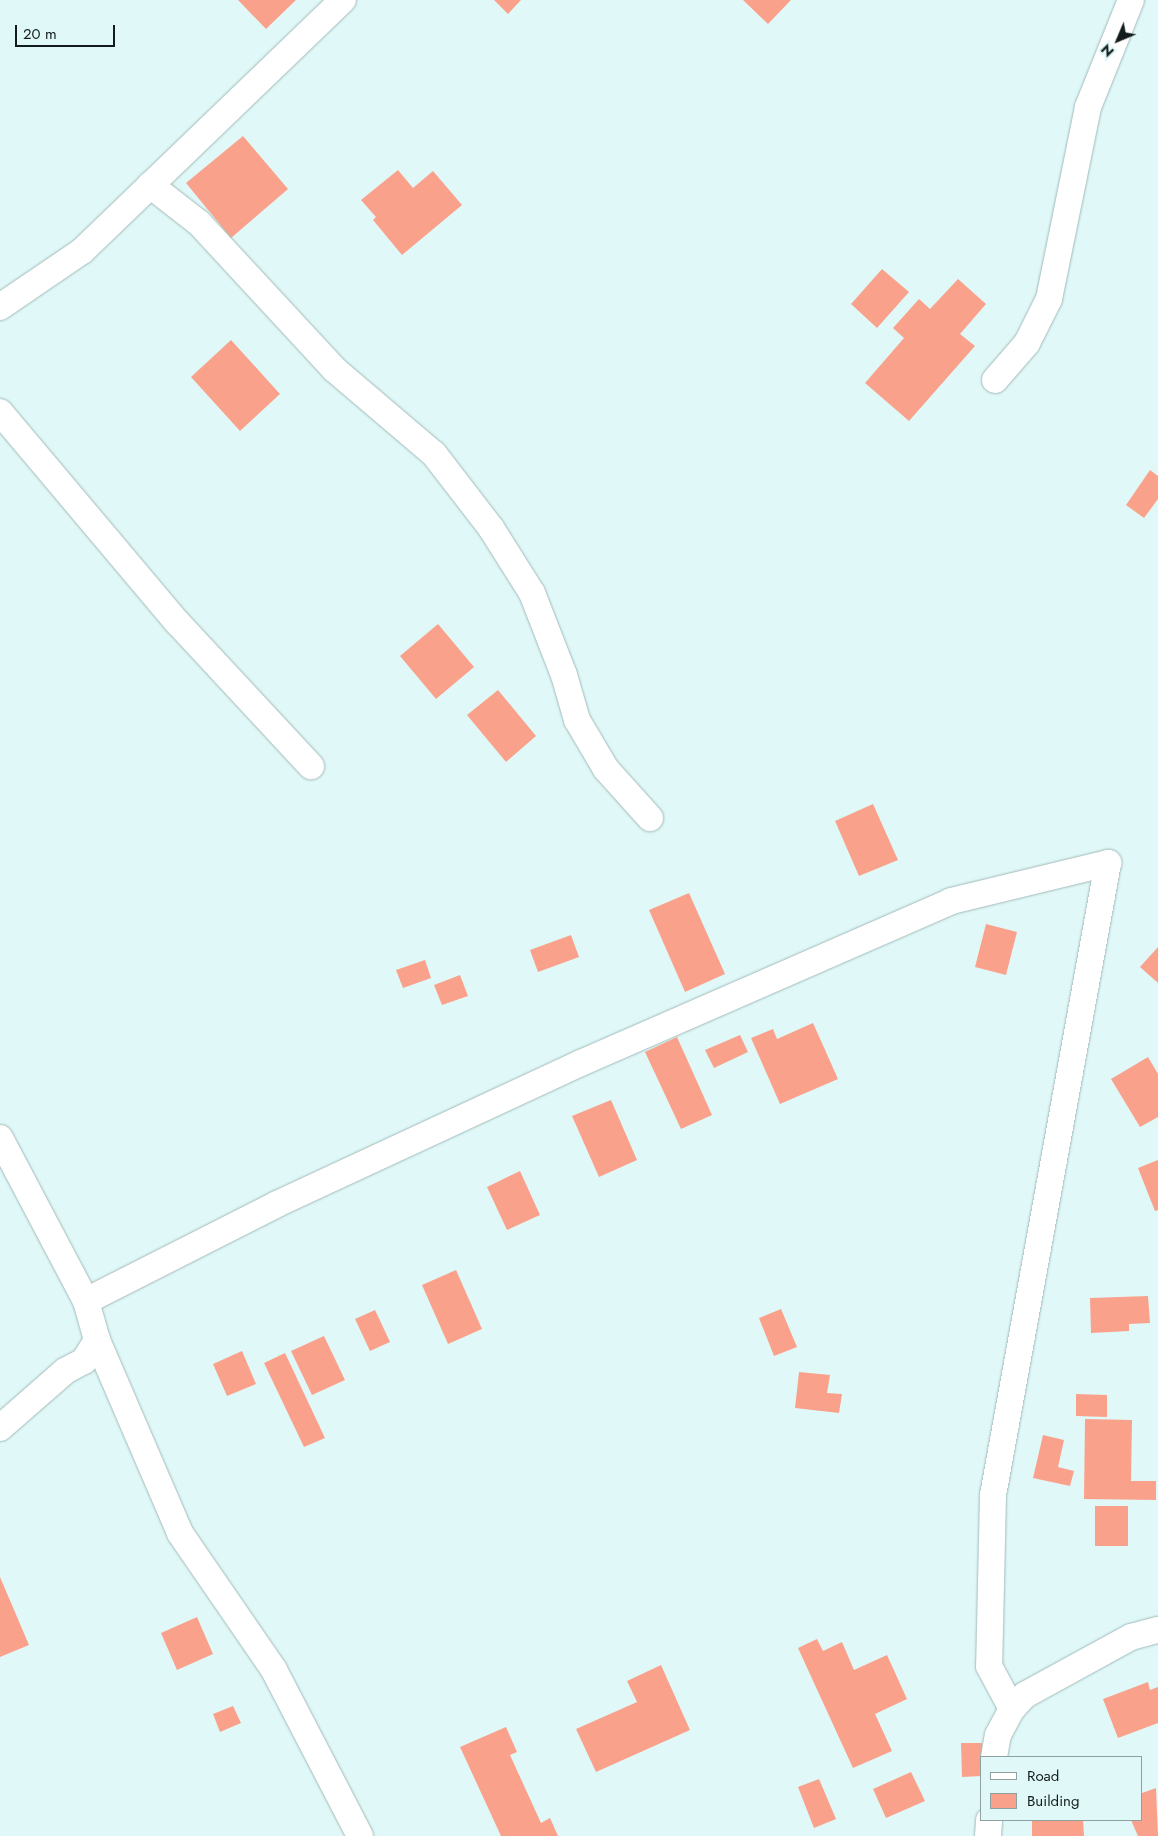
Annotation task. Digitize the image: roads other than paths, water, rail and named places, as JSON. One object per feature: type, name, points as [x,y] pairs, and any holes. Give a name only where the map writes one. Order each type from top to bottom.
[{"type":"street","points":[[0,307],[82,251],[343,0]]},
{"type":"street","points":[[995,380],[1027,343],[1049,299],[1088,107],[1131,0]]},
{"type":"street","points":[[150,185],[199,223],[334,369],[434,454],[491,528],[532,593],[564,675],[576,720],[606,769],[650,818]]},
{"type":"street","points":[[0,412],[177,622],[311,766]]},
{"type":"street","points":[[86,1301],[278,1204],[740,991],[941,905],[1108,863],[993,1495],[990,1666],[1012,1709]]},
{"type":"street","points":[[0,1138],[86,1301],[98,1340],[180,1533],[274,1670],[360,1836]]},
{"type":"street","points":[[0,1428],[65,1372],[84,1361],[98,1340]]},
{"type":"street","points":[[994,1756],[998,1735],[1012,1709],[1025,1695],[1131,1637],[1158,1630]]},
{"type":"street","points":[[988,1836],[989,1821]]}]
